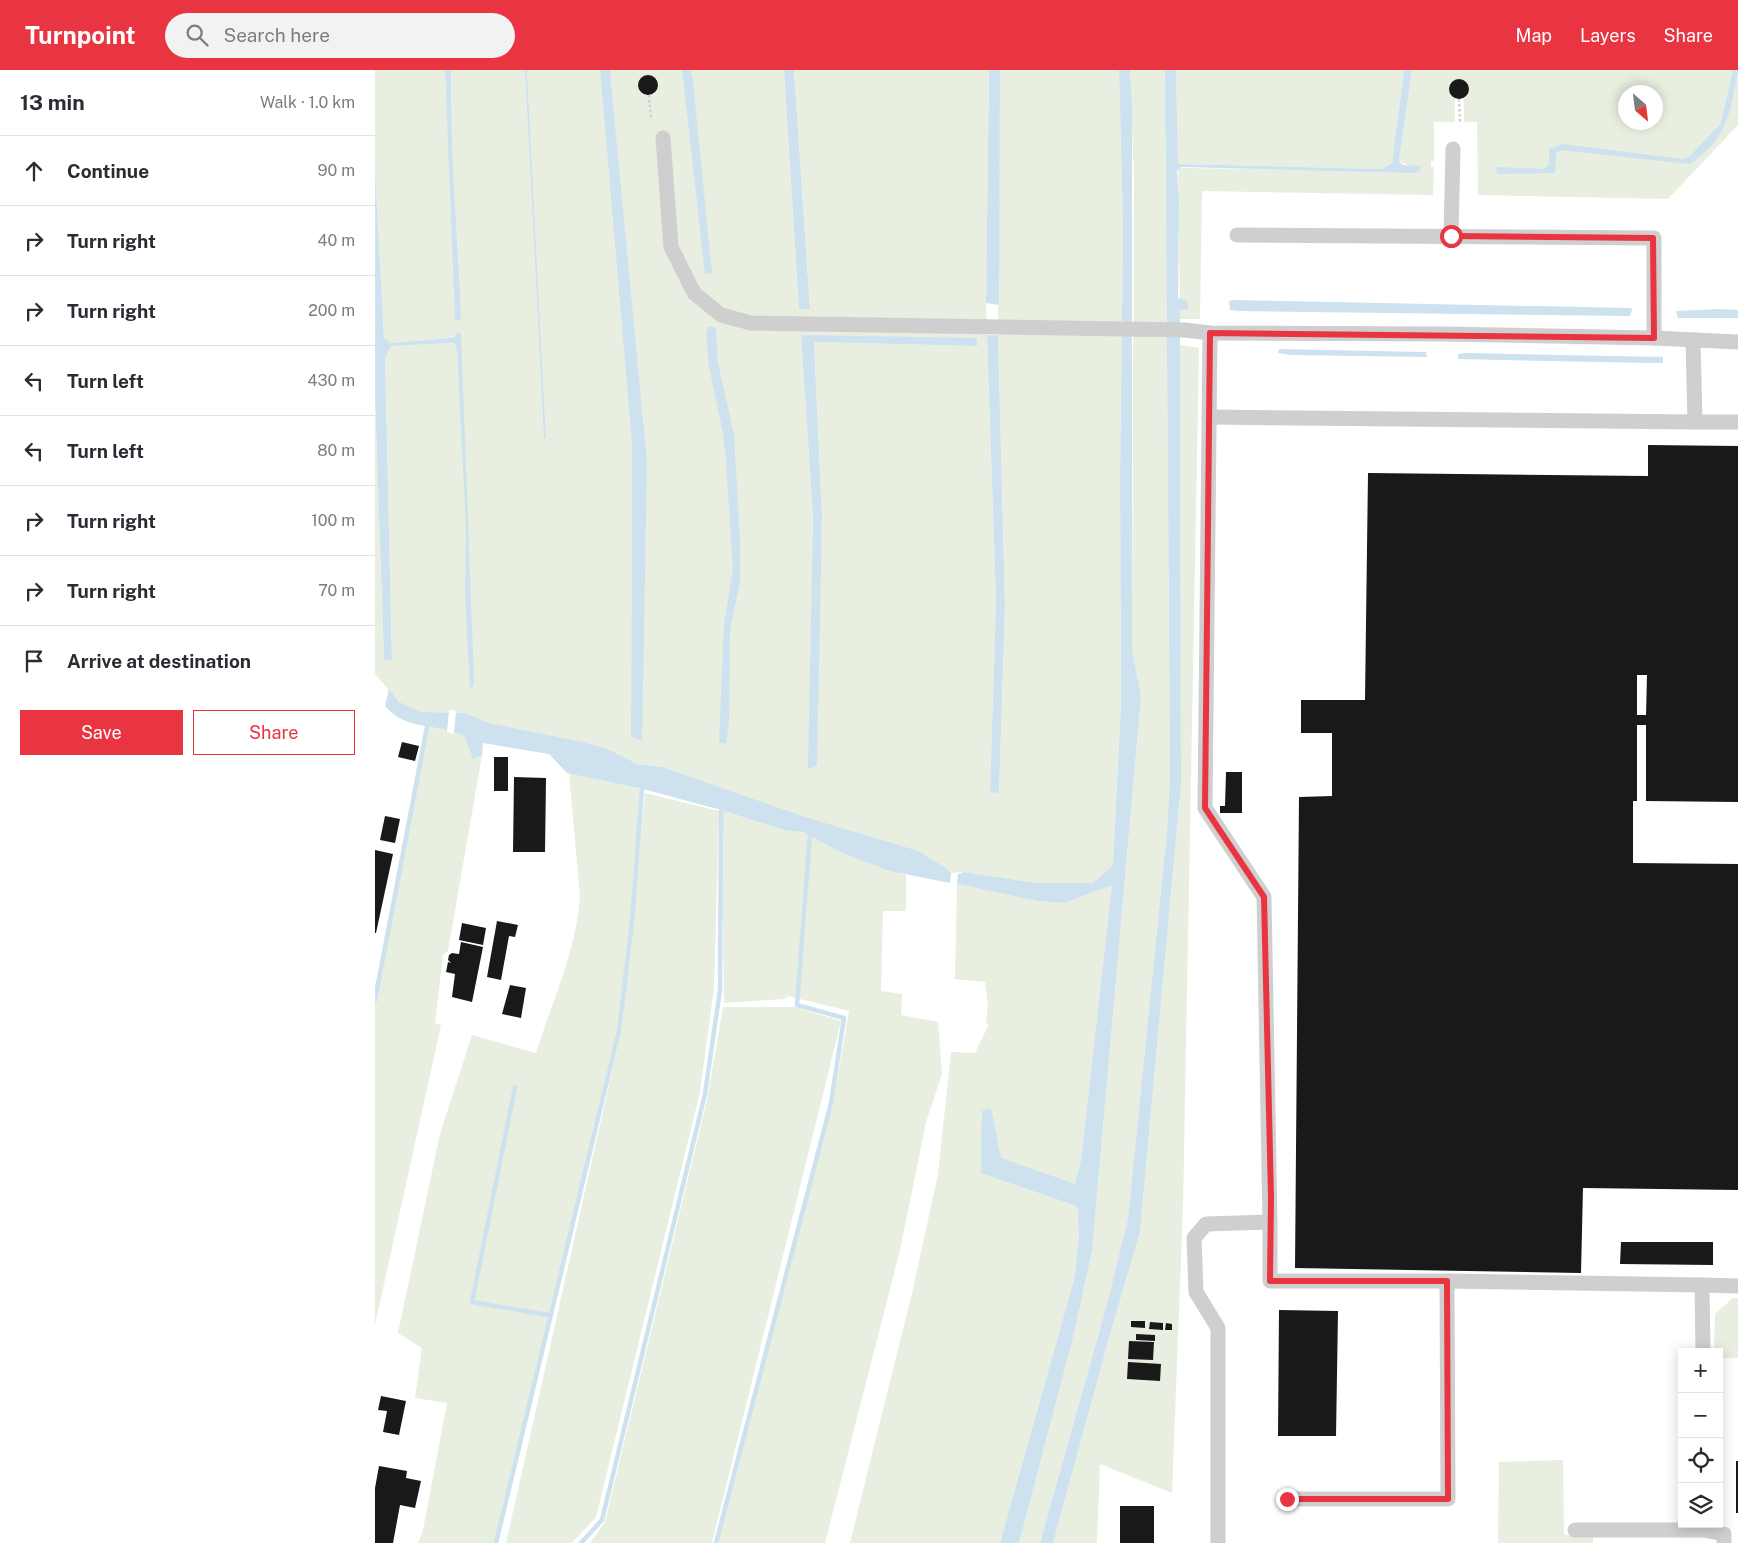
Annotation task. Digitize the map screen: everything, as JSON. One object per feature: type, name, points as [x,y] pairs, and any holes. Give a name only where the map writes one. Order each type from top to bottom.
[{"type":"lane","points":[[663,138],[671,247],[693,294],[721,315],[751,323],[1185,330],[1210,333],[1654,338],[1738,342]]},
{"type":"lane","points":[[1451,236],[1453,149]]},
{"type":"lane","points":[[1237,235],[1653,238],[1654,338]]},
{"type":"lane","points":[[1210,333],[1205,808],[1264,897],[1270,1281],[1447,1281],[1738,1286]]},
{"type":"lane","points":[[1693,340],[1695,422]]},
{"type":"lane","points":[[1209,417],[1738,422]]},
{"type":"lane","points":[[1219,1543],[1218,1328],[1196,1292],[1194,1238],[1206,1224],[1270,1222]]},
{"type":"lane","points":[[1287,1499],[1448,1499],[1447,1281]]},
{"type":"lane","points":[[1702,1285],[1703,1348]]},
{"type":"lane","points":[[1575,1530],[1678,1528]]},
{"type":"lane","points":[[1706,1528],[1729,1537]]},
{"type":"path","points":[[649,95],[651,119]]},
{"type":"path","points":[[1459,99],[1460,122]]},
{"type":"shaded area","points":[[375,70],[445,70],[456,321],[461,318],[461,311],[452,147],[451,70],[525,70],[544,439],[546,438],[527,70],[600,70],[632,446],[631,736],[647,460],[610,70],[682,70],[700,229],[710,253],[691,70],[784,70],[799,309],[810,308],[794,70],[989,70],[986,303],[996,600],[990,792],[999,794],[1005,607],[998,335],[1000,70],[1119,70],[1123,229],[1120,476],[1121,703],[1113,865],[1093,883],[1085,884],[1036,883],[964,872],[951,873],[947,869],[662,767],[637,764],[610,750],[583,742],[489,723],[466,713],[422,712],[399,702],[375,674],[375,397],[384,660],[392,661],[385,358],[391,346],[449,343],[456,345],[456,336],[391,343],[384,339],[375,170]],"holes":[[[801,335],[977,346],[814,342],[822,516],[809,769],[813,517]]]},
{"type":"shaded area","points":[[1130,70],[1165,70],[1170,779],[1167,830],[1128,1218],[1107,1304],[1040,1543],[1019,1543],[1074,1334],[1092,1251],[1141,697],[1132,649],[1134,180]]},
{"type":"shaded area","points":[[1176,70],[1404,70],[1392,163],[1382,169],[1178,164]]},
{"type":"shaded area","points":[[1412,70],[1738,70],[1738,125],[1668,199],[1478,195],[1477,122],[1464,122],[1464,99],[1455,98],[1455,122],[1434,122],[1434,161],[1431,161],[1431,167],[1434,168],[1433,195],[1202,191],[1200,319],[1180,319],[1178,168],[1420,171],[1399,161]]},
{"type":"shaded area","points":[[1180,345],[1199,348],[1183,1206],[1172,1493],[1100,1464],[1097,1543],[1053,1543],[1140,1232],[1181,784]]},
{"type":"shaded area","points":[[427,727],[453,731],[464,736],[473,759],[482,755],[448,951],[443,955],[435,1023],[441,1025],[375,1325],[375,988]]},
{"type":"shaded area","points":[[569,773],[642,789],[625,975],[617,1031],[604,1097],[494,1543],[418,1543],[423,1530],[447,1403],[415,1398],[422,1348],[398,1333],[440,1134],[472,1035],[536,1053],[569,956],[578,916],[580,896]]},
{"type":"shaded area","points":[[645,793],[719,811],[714,988],[700,1092],[596,1517],[572,1543],[506,1543],[621,1031]]},
{"type":"shaded area","points":[[721,810],[784,830],[797,830],[810,834],[838,851],[906,875],[906,911],[883,911],[881,991],[902,994],[901,1015],[938,1022],[942,1074],[926,1122],[900,1250],[825,1543],[716,1543],[799,1221],[833,1103],[849,1011],[788,996],[784,999],[724,1003]]},
{"type":"shaded area","points":[[957,884],[1037,901],[1065,903],[1112,885],[1081,1160],[1075,1185],[1079,1235],[1075,1276],[1000,1543],[850,1543],[913,1289],[938,1174],[951,1052],[975,1053],[989,1024],[986,1023],[988,1006],[985,982],[955,979]]},
{"type":"shaded area","points":[[723,1007],[795,1007],[841,1021],[712,1543],[590,1543],[605,1522],[707,1100]]},
{"type":"shaded area","points":[[1733,1298],[1738,1298],[1738,1358],[1723,1358],[1723,1348],[1714,1348],[1715,1314]]},
{"type":"shaded area","points":[[1563,1460],[1564,1535],[1593,1537],[1593,1543],[1498,1543],[1499,1462]]},
{"type":"water","points":[[445,70],[451,70],[452,147],[461,311],[461,318],[458,321],[455,319]]},
{"type":"water","points":[[525,70],[527,70],[546,438],[544,439]]},
{"type":"water","points":[[600,70],[610,70],[647,460],[642,741],[631,736],[632,446]]},
{"type":"water","points":[[682,70],[691,70],[693,81],[712,273],[705,274]]},
{"type":"water","points":[[784,70],[794,70],[810,309],[799,309]]},
{"type":"water","points":[[989,70],[1000,70],[999,305],[986,303]]},
{"type":"water","points":[[1119,70],[1130,70],[1132,109],[1132,649],[1141,697],[1092,1251],[1074,1334],[1019,1543],[1000,1543],[1075,1276],[1079,1235],[1077,1206],[981,1173],[982,1111],[991,1108],[1001,1158],[1075,1184],[1081,1160],[1112,885],[1065,903],[1037,901],[957,884],[958,874],[964,872],[1036,883],[1093,883],[1113,865],[1121,703],[1120,476],[1123,229]]},
{"type":"water","points":[[1165,70],[1176,70],[1178,164],[1382,169],[1392,163],[1404,70],[1412,70],[1399,161],[1403,165],[1420,166],[1420,171],[1414,173],[1182,167],[1177,171],[1179,201],[1178,298],[1187,301],[1188,309],[1180,310],[1181,784],[1140,1232],[1053,1543],[1040,1543],[1107,1304],[1128,1218],[1167,830],[1170,779]]},
{"type":"water","points":[[1733,70],[1738,71],[1725,124],[1712,144],[1690,164],[1561,150],[1556,153],[1555,173],[1497,174],[1496,167],[1544,169],[1549,164],[1549,149],[1562,144],[1683,159],[1689,157],[1721,123]]},
{"type":"water","points":[[375,170],[384,338],[391,343],[448,338],[454,337],[458,332],[461,333],[474,682],[473,687],[470,688],[465,596],[466,526],[457,351],[456,345],[452,343],[391,346],[385,358],[392,661],[384,660],[375,397]]},
{"type":"water","points":[[1231,300],[1631,308],[1632,310],[1630,316],[1239,311],[1230,310],[1229,302]]},
{"type":"water","points":[[1738,310],[1738,318],[1678,318],[1676,311]]},
{"type":"water","points":[[708,327],[714,327],[716,330],[718,363],[734,435],[740,540],[740,581],[730,630],[729,720],[726,744],[719,742],[724,624],[733,569],[726,461],[723,433],[709,367],[706,333]]},
{"type":"water","points":[[801,335],[977,338],[977,346],[814,342],[822,516],[817,766],[808,769],[813,517]]},
{"type":"water","points":[[987,335],[998,335],[1005,607],[999,794],[990,792],[996,600]]},
{"type":"water","points":[[1279,349],[1426,352],[1427,357],[1291,355],[1278,353]]},
{"type":"water","points":[[1458,354],[1663,357],[1663,363],[1458,359]]},
{"type":"water","points":[[389,689],[399,702],[422,712],[466,713],[489,723],[583,742],[610,750],[637,764],[662,767],[805,817],[918,851],[951,873],[950,883],[890,871],[838,851],[804,832],[784,830],[721,810],[643,789],[567,773],[549,754],[483,743],[482,755],[473,759],[464,736],[443,729],[412,723],[393,714],[385,706]]},
{"type":"pier","points":[[449,710],[456,711],[454,734],[447,732]]},
{"type":"building","points":[[648,75],[655,78],[658,85],[655,92],[648,95],[641,92],[638,85],[641,78]]},
{"type":"building","points":[[1459,79],[1466,82],[1469,89],[1466,96],[1459,99],[1452,96],[1449,89],[1452,82]]},
{"type":"building","points":[[1648,445],[1738,446],[1738,802],[1646,801],[1646,725],[1637,725],[1637,801],[1633,801],[1633,863],[1738,864],[1738,1190],[1583,1188],[1581,1273],[1295,1268],[1299,797],[1332,796],[1332,733],[1301,733],[1301,700],[1365,700],[1368,473],[1648,476]],"holes":[[[1637,675],[1647,675],[1646,715],[1637,715]]]},
{"type":"building","points":[[402,742],[419,746],[415,761],[398,757]]},
{"type":"building","points":[[494,757],[508,757],[508,791],[494,791]]},
{"type":"building","points":[[1226,772],[1242,772],[1242,813],[1220,813],[1220,806],[1225,806]]},
{"type":"building","points":[[514,777],[546,778],[545,852],[513,852]]},
{"type":"building","points":[[385,816],[400,819],[395,843],[380,840]]},
{"type":"building","points":[[375,850],[393,854],[376,933],[375,933]]},
{"type":"building","points":[[497,921],[518,925],[515,937],[509,936],[501,980],[487,977]]},
{"type":"building","points":[[462,923],[486,928],[483,945],[459,940]]},
{"type":"building","points":[[461,942],[483,947],[472,1002],[452,997],[455,974],[446,972],[448,962],[451,963],[448,960],[449,955],[452,953],[459,954]]},
{"type":"building","points":[[510,985],[526,988],[521,1018],[502,1014]]},
{"type":"building","points":[[1621,1242],[1713,1242],[1713,1265],[1620,1264]]},
{"type":"building","points":[[1279,1310],[1338,1311],[1336,1436],[1278,1436]]},
{"type":"building","points":[[1131,1321],[1145,1321],[1145,1328],[1131,1327]]},
{"type":"building","points":[[1150,1322],[1163,1323],[1163,1330],[1149,1329]]},
{"type":"building","points":[[1166,1323],[1172,1324],[1172,1330],[1165,1330]]},
{"type":"building","points":[[1136,1334],[1155,1335],[1155,1341],[1136,1340]]},
{"type":"building","points":[[1129,1341],[1154,1342],[1153,1360],[1128,1359]]},
{"type":"building","points":[[1128,1362],[1161,1364],[1160,1381],[1127,1379]]},
{"type":"building","points":[[381,1396],[406,1401],[399,1435],[383,1432],[387,1411],[378,1410]]},
{"type":"building","points":[[1736,1461],[1738,1461],[1738,1513],[1736,1513]]},
{"type":"building","points":[[379,1466],[407,1471],[406,1478],[421,1481],[415,1508],[400,1505],[393,1543],[375,1543],[375,1488]]},
{"type":"building","points":[[1120,1506],[1154,1506],[1154,1543],[1120,1543]]},
{"type":"waterway","points":[[375,1000],[427,727]]},
{"type":"waterway","points":[[496,1543],[619,1031],[632,922],[642,789]]},
{"type":"waterway","points":[[581,1543],[602,1520],[705,1094],[720,990],[721,810]]},
{"type":"waterway","points":[[716,1543],[831,1103],[844,1018],[797,1005],[810,834]]},
{"type":"waterway","points":[[515,1087],[472,1302],[549,1315]]},
{"type":"route","points":[[1287,1499],[1448,1499],[1447,1281],[1270,1281],[1271,1197],[1264,897],[1205,808],[1210,333],[1446,334],[1654,338],[1653,238],[1451,236]]}]
